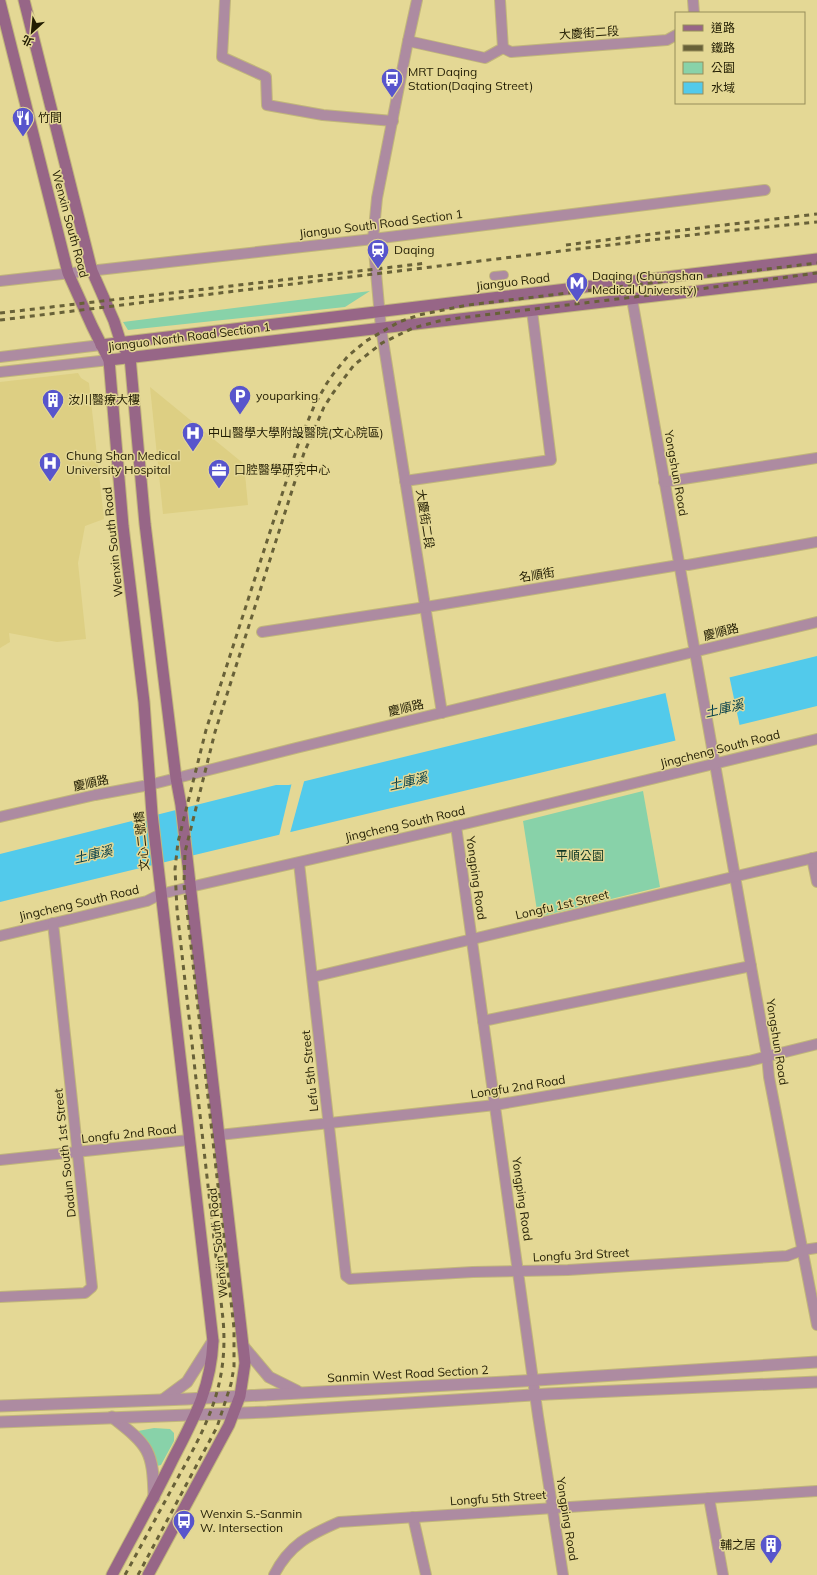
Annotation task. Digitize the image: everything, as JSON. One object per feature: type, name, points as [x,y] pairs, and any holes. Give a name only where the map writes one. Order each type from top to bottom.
[{"type":"main road","name":"Wenxin South Road","points":[[24,0],[92,271],[121,343],[130,357],[146,524],[176,778]]},
{"type":"main road","name":"Wenxin South Road","points":[[0,2],[4,37],[68,274],[108,360],[123,526],[144,702],[149,785]]},
{"type":"main road","name":"Jianguo Road","points":[[380,312],[817,259]]},
{"type":"main road","points":[[381,328],[817,277]]},
{"type":"main road","name":"Jianguo North Road Section 1","points":[[101,345],[380,312]]},
{"type":"main road","name":"Jianguo North Road Section 1","points":[[108,360],[381,328]]},
{"type":"main road","points":[[176,778],[181,805],[190,887]]},
{"type":"main road","name":"文心二號橋","points":[[149,785],[161,894]]},
{"type":"main road","name":"Wenxin South Road","points":[[148,1575],[229,1425],[240,1396],[244,1363],[190,887]]},
{"type":"main road","name":"Wenxin South Road","points":[[112,1575],[154,1498],[204,1397],[210,1374],[213,1341],[161,894]]},
{"type":"street","points":[[225,0],[222,57],[266,77],[267,105],[322,115],[392,121]]},
{"type":"street","name":"大慶街二段","points":[[417,0],[377,198],[373,239],[381,328],[442,713]]},
{"type":"street","points":[[408,41],[485,58],[503,48],[500,0]]},
{"type":"street","points":[[693,0],[694,12]]},
{"type":"street","name":"大慶街二段","points":[[503,48],[511,52],[667,40],[675,36]]},
{"type":"street","name":"Jianguo South Road Section 1","points":[[0,281],[373,239],[765,190]]},
{"type":"street","points":[[494,276],[504,275]]},
{"type":"street","name":"Yongshun Road","points":[[632,299],[678,565],[767,1056],[769,1077],[817,1325]]},
{"type":"street","points":[[405,482],[551,460],[532,311]]},
{"type":"street","name":"Jianguo North Road Section 1","points":[[0,357],[101,345]]},
{"type":"street","name":"Jianguo North Road Section 1","points":[[0,372],[108,360]]},
{"type":"street","points":[[664,482],[817,458]]},
{"type":"street","name":"名順街","points":[[262,632],[426,607],[678,565],[688,565],[817,542]]},
{"type":"street","name":"慶順路","points":[[0,817],[95,795],[149,785],[817,622]]},
{"type":"street","name":"Jingcheng South Road","points":[[0,936],[147,901],[161,894],[456,826],[817,738]]},
{"type":"street","name":"Yongping Road","points":[[456,826],[536,1396],[563,1575]]},
{"type":"street","points":[[815,857],[817,882]]},
{"type":"street","name":"Longfu 1st Street","points":[[313,977],[815,857]]},
{"type":"street","name":"Lefu 5th Street","points":[[299,863],[346,1276]]},
{"type":"street","name":"Dadun South 1st Street","points":[[0,1297],[85,1293],[92,1287],[53,923]]},
{"type":"street","points":[[483,1021],[751,966]]},
{"type":"street","name":"Longfu 2nd Road","points":[[219,1135],[495,1105],[749,1061],[817,1044]]},
{"type":"street","name":"Longfu 2nd Road","points":[[0,1160],[189,1140]]},
{"type":"street","name":"Longfu 3rd Street","points":[[346,1276],[350,1279],[473,1272],[568,1270],[787,1256],[803,1250],[817,1248]]},
{"type":"street","points":[[164,1399],[187,1382],[213,1341]]},
{"type":"street","points":[[243,1346],[269,1377],[300,1392]]},
{"type":"street","name":"Sanmin West Road Section 2","points":[[0,1406],[240,1396],[534,1380],[817,1362]]},
{"type":"street","points":[[0,1422],[197,1413],[234,1413],[817,1382]]},
{"type":"street","points":[[112,1417],[139,1439],[149,1454],[154,1472],[154,1498]]},
{"type":"street","name":"Longfu 5th Street","points":[[274,1575],[281,1562],[299,1542],[315,1532],[339,1522],[817,1491]]},
{"type":"street","points":[[709,1498],[723,1575]]},
{"type":"street","points":[[413,1517],[426,1575]]},
{"type":"shaded area","name":"Chung Shan Medical University Hospital","points":[[78,373],[81,378],[89,383],[104,519],[85,526],[78,563],[86,639],[57,642],[9,633],[10,642],[0,648],[0,382]]},
{"type":"shaded area","name":"中山醫學大學附設醫院(文心院區)","points":[[150,387],[244,464],[248,505],[163,514]]},
{"type":"green space","points":[[370,291],[345,307],[128,330],[123,322]]},
{"type":"green space","name":"平順公園","points":[[643,791],[660,887],[538,917],[523,821]]},
{"type":"green space","points":[[154,1428],[170,1429],[174,1433],[174,1441],[161,1465],[157,1466],[152,1449],[138,1431]]},
{"type":"water","name":"土庫溪","points":[[817,656],[817,706],[0,902],[0,854],[276,785],[289,785]]},
{"type":"pier","points":[[729,675],[740,727],[676,743],[665,691]]},
{"type":"pier","points":[[305,778],[290,833],[279,836],[292,782]]},
{"type":"railway","points":[[566,245],[817,214]]},
{"type":"railway","points":[[0,320],[708,233],[817,222]]},
{"type":"railway","points":[[0,313],[427,263]]},
{"type":"railway","points":[[125,1575],[186,1463],[205,1424],[219,1386],[224,1343],[223,1319],[177,910],[175,869],[178,842],[206,730],[298,445],[315,404],[327,383],[348,356],[366,341],[399,322],[419,315],[468,305],[817,263]]},
{"type":"railway","points":[[138,1575],[217,1427],[231,1384],[234,1367],[234,1328],[184,884],[185,852],[215,732],[304,453],[324,407],[354,365],[382,343],[413,328],[439,321],[459,318],[692,290],[817,273]]},
{"type":"place","name":"MRT Daqing Station(Daqing Street)","points":[[392,98]]},
{"type":"place","name":"竹間","points":[[23,138]]},
{"type":"place","name":"Daqing","points":[[378,270]]},
{"type":"place","name":"Daqing (Chungshan Medical University)","points":[[577,302]]},
{"type":"place","name":"youparking","points":[[240,416]]},
{"type":"place","name":"汝川醫療大樓","points":[[53,420]]},
{"type":"place","name":"中山醫學大學附設醫院(文心院區)","points":[[193,452]]},
{"type":"place","name":"Chung Shan Medical University Hospital","points":[[50,482]]},
{"type":"place","name":"口腔醫學研究中心","points":[[219,490]]},
{"type":"place","name":"Wenxin S.-Sanmin W. Intersection","points":[[184,1540]]},
{"type":"place","name":"輔之居","points":[[771,1564]]}]
